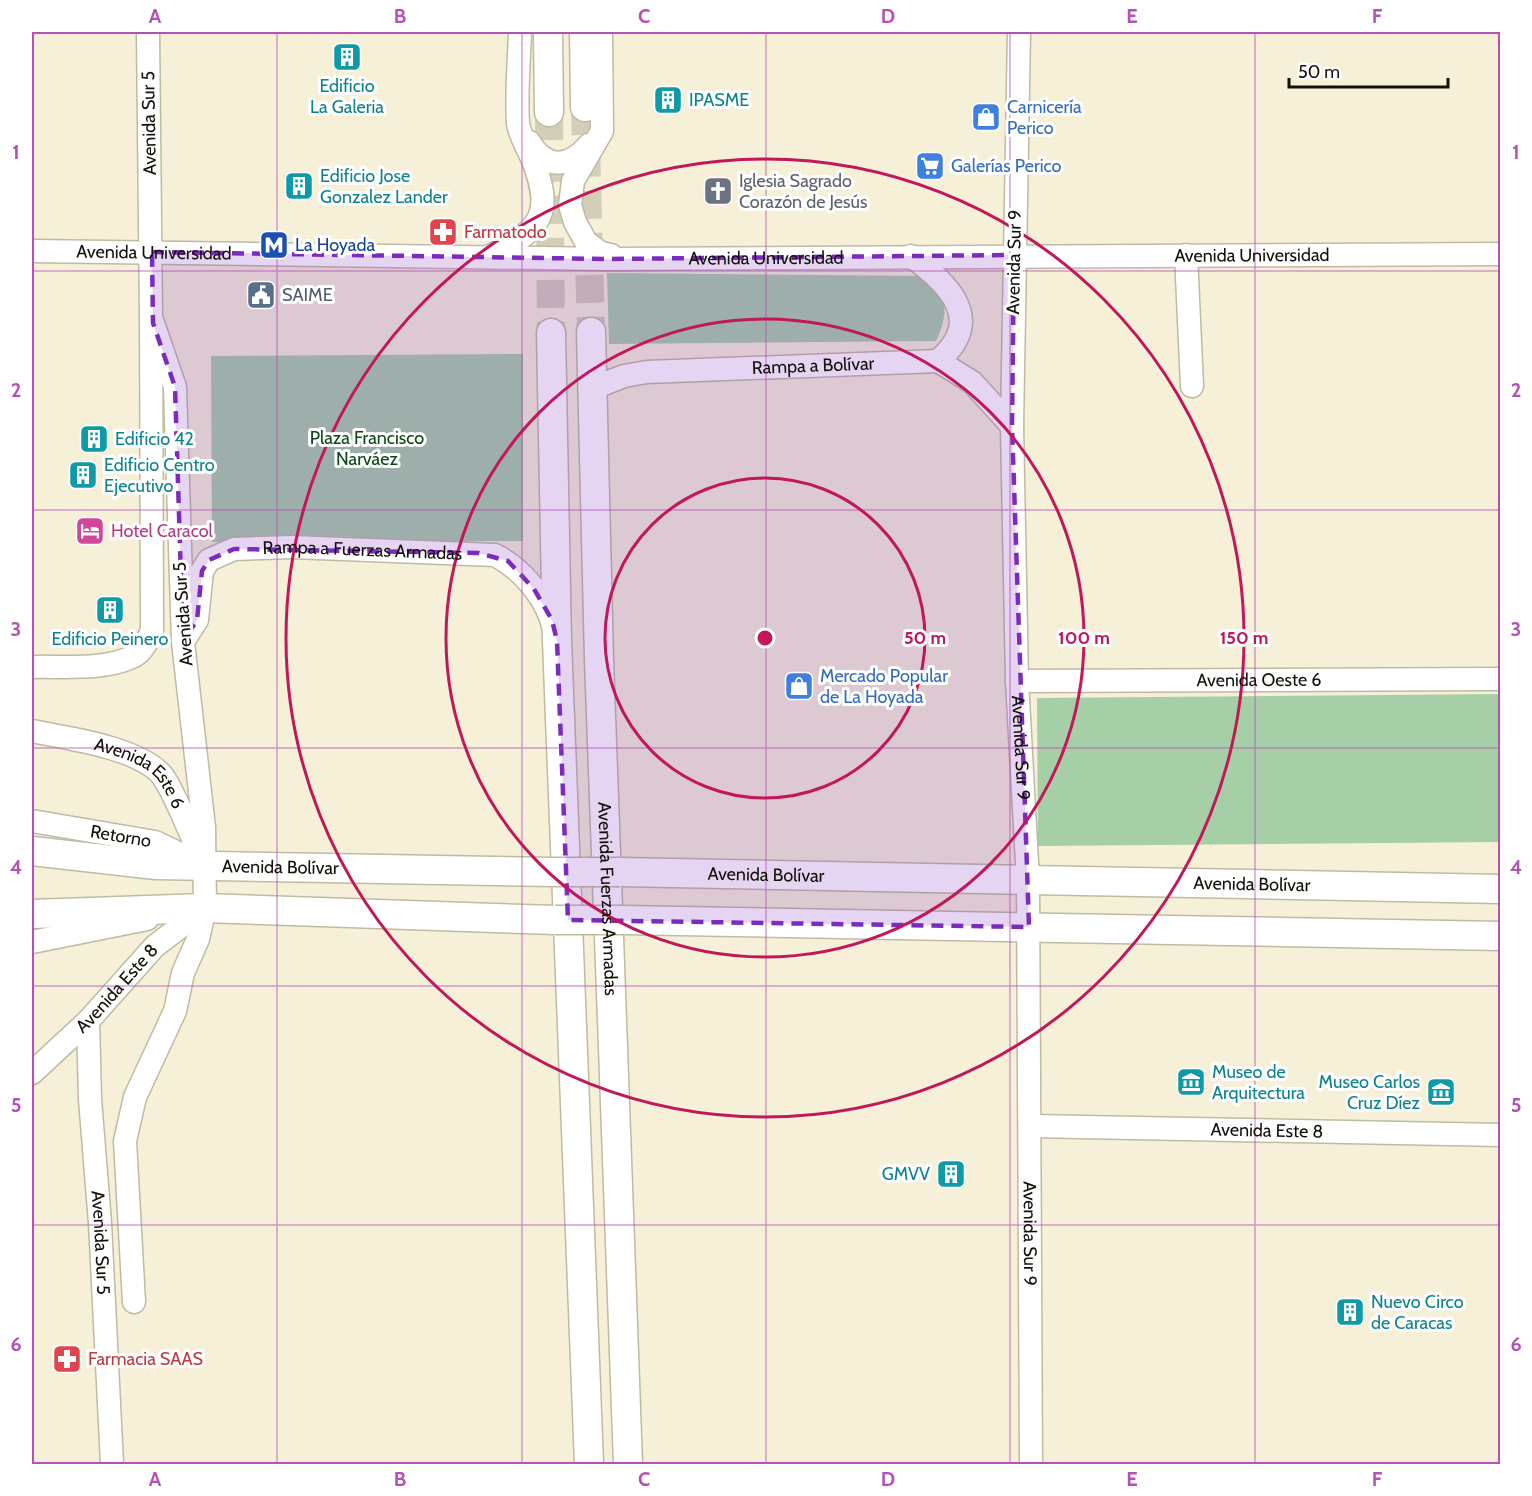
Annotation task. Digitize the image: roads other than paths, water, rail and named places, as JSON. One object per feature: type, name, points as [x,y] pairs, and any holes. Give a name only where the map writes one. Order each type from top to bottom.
[{"type":"main road","points":[[548,32],[549,112]]},
{"type":"main road","points":[[584,32],[585,106]]},
{"type":"main road","name":"Avenida Fuerzas Armadas","points":[[591,332],[591,389],[628,1464]]},
{"type":"main road","points":[[551,333],[557,641],[589,1464]]},
{"type":"main road","name":"Avenida Bolívar","points":[[32,851],[156,865],[1500,889]]},
{"type":"main road","points":[[32,914],[205,908],[555,920],[1500,936]]},
{"type":"street","name":"Avenida Sur 5","points":[[32,667],[104,664],[135,656],[146,645],[152,630],[150,390],[153,323],[148,32]]},
{"type":"street","points":[[490,256],[525,235],[539,221],[543,207],[543,193],[538,174],[518,126],[519,32]]},
{"type":"street","points":[[601,32],[602,130],[573,181],[570,205],[575,222],[586,242],[601,254],[633,258]]},
{"type":"street","name":"Avenida Sur 9","points":[[1018,32],[1012,426],[1017,681],[1029,927],[1031,1464]]},
{"type":"street","points":[[518,126],[536,153],[557,163],[566,163],[574,159],[602,130]]},
{"type":"street","name":"Avenida Universidad","points":[[32,251],[633,258],[1500,254]]},
{"type":"street","points":[[1186,255],[1192,386]]},
{"type":"street","points":[[911,256],[945,283],[960,309],[957,338],[950,351],[938,361],[972,382],[1012,426]]},
{"type":"street","name":"Avenida Sur 5","points":[[134,1302],[125,1141],[129,1117],[135,1097],[175,1011],[183,973],[198,939],[205,908],[204,827],[183,642],[176,387],[153,323]]},
{"type":"street","name":"Rampa a Bolívar","points":[[591,389],[624,376],[647,372],[938,361]]},
{"type":"street","name":"Rampa a Fuerzas Armadas","points":[[183,642],[197,620],[202,571],[209,560],[234,549],[292,547],[495,555],[521,572],[534,589],[552,620],[557,641]]},
{"type":"street","name":"Avenida Oeste 6","points":[[1017,681],[1500,679]]},
{"type":"street","name":"Avenida Este 6","points":[[32,731],[116,750],[160,773],[205,866]]},
{"type":"street","name":"Retorno","points":[[32,821],[155,842],[205,866]]},
{"type":"street","points":[[32,942],[205,908]]},
{"type":"street","name":"Avenida Este 8","points":[[32,1073],[88,1021],[154,946],[205,908]]},
{"type":"street","name":"Avenida Sur 5","points":[[88,1021],[90,1099],[98,1187],[112,1464]]},
{"type":"street","name":"Avenida Este 8","points":[[1031,1126],[1500,1135]]},
{"type":"tunnel","points":[[585,107],[591,332]]},
{"type":"tunnel","points":[[549,112],[551,333]]},
{"type":"place","name":"Edificio La Galeria","points":[[347,57]]},
{"type":"place","name":"IPASME","points":[[668,100]]},
{"type":"place","name":"Carnicería Perico","points":[[986,117]]},
{"type":"place","name":"Galerías Perico","points":[[930,166]]},
{"type":"place","name":"Edificio Jose Gonzalez Lander","points":[[299,186]]},
{"type":"place","name":"Iglesia Sagrado Corazón de Jesús","points":[[718,191]]},
{"type":"place","name":"Farmatodo","points":[[443,232]]},
{"type":"place","name":"La Hoyada","points":[[274,245]]},
{"type":"place","name":"SAIME","points":[[261,295]]},
{"type":"place","name":"Edificio 42","points":[[94,439]]},
{"type":"place","name":"Edificio Centro Ejecutivo","points":[[83,475]]},
{"type":"place","name":"Hotel Caracol","points":[[90,531]]},
{"type":"place","name":"Edificio Peinero","points":[[110,610]]},
{"type":"place","name":"Mercado Popular de La Hoyada","points":[[799,686]]},
{"type":"place","name":"Museo de Arquitectura","points":[[1191,1082]]},
{"type":"place","name":"Museo Carlos Cruz Díez","points":[[1441,1092]]},
{"type":"place","name":"GMVV","points":[[951,1174]]},
{"type":"place","name":"Nuevo Circo de Caracas","points":[[1350,1312]]},
{"type":"place","name":"Farmacia SAAS","points":[[67,1359]]},
{"type":"park label","name":"Plaza Francisco Narváez","points":[[367,448]]}]
